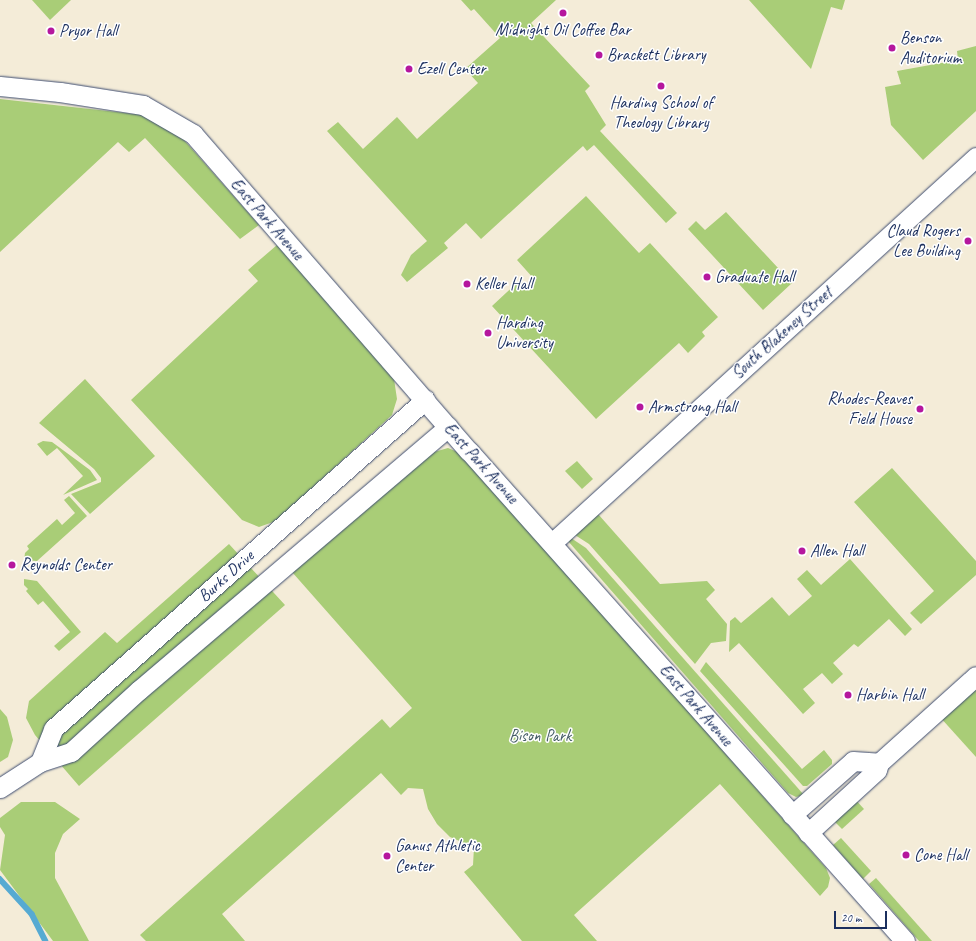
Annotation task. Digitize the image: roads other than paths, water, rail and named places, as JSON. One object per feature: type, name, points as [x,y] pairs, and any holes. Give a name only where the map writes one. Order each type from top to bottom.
[{"type":"street","name":"East Park Avenue","points":[[0,86],[60,92],[143,105],[193,134],[448,427],[553,542],[800,824],[905,941]]},
{"type":"street","name":"South Blakeney Street","points":[[553,542],[976,157]]},
{"type":"street","name":"Burks Drive","points":[[40,762],[53,729],[425,400]]},
{"type":"street","name":"Burks Drive","points":[[0,788],[40,762],[71,752],[139,690],[448,427]]},
{"type":"street","points":[[800,824],[876,770],[874,762],[976,676]]},
{"type":"waterway","points":[[0,879],[32,914],[46,941]]},
{"type":"place","name":"Midnight Oil Coffee Bar","points":[[563,13]]},
{"type":"place","name":"Pryor Hall","points":[[51,31]]},
{"type":"place","name":"Benson Auditorium","points":[[892,48]]},
{"type":"place","name":"Brackett Library","points":[[599,55]]},
{"type":"place","name":"Ezell Center","points":[[409,69]]},
{"type":"place","name":"Harding School of Theology Library","points":[[661,86]]},
{"type":"place","name":"Claud Rogers Lee Building","points":[[968,241]]},
{"type":"place","name":"Graduate Hall","points":[[707,277]]},
{"type":"place","name":"Keller Hall","points":[[467,284]]},
{"type":"place","name":"Harding University","points":[[488,333]]},
{"type":"place","name":"Armstrong Hall","points":[[640,407]]},
{"type":"place","name":"Rhodes-Reaves Field House","points":[[920,409]]},
{"type":"place","name":"Allen Hall","points":[[802,551]]},
{"type":"place","name":"Reynolds Center","points":[[12,565]]},
{"type":"place","name":"Harbin Hall","points":[[848,695]]},
{"type":"place","name":"Cone Hall","points":[[906,855]]},
{"type":"place","name":"Ganus Athletic Center","points":[[387,856]]},
{"type":"park label","name":"Bison Park","points":[[540,736]]}]
